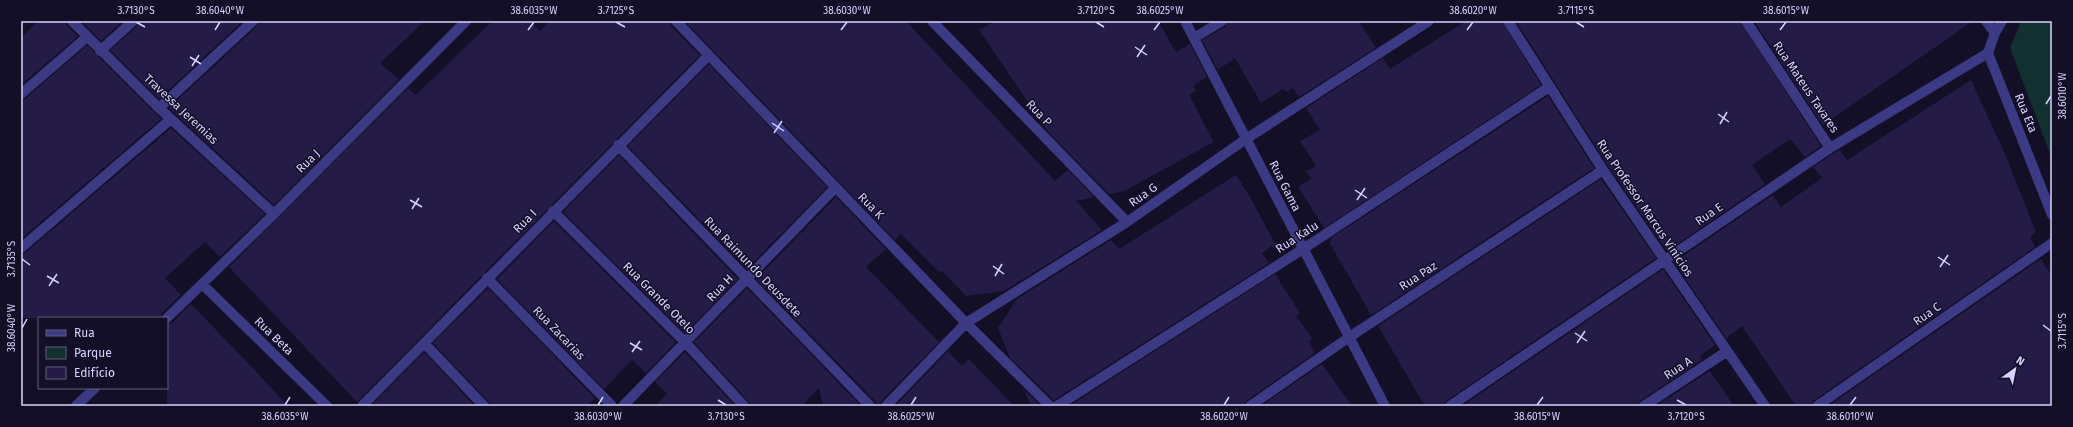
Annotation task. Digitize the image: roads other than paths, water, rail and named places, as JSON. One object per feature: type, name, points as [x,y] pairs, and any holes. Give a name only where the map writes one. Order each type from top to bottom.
[{"type":"street","name":"Travessa Jeremias","points":[[72,21],[100,51],[159,108],[274,214]]},
{"type":"street","points":[[100,51],[133,21]]},
{"type":"street","points":[[159,108],[253,21]]},
{"type":"street","name":"Rua J","points":[[168,317],[274,214],[466,21]]},
{"type":"street","name":"Rua K","points":[[676,21],[966,323],[1050,406]]},
{"type":"street","name":"Rua P","points":[[932,21],[1127,222]]},
{"type":"street","name":"Rua Gama","points":[[1185,21],[1348,338],[1385,406]]},
{"type":"street","points":[[1194,38],[1222,21]]},
{"type":"street","name":"Rua G","points":[[886,406],[966,323],[1127,222],[1246,140],[1429,21]]},
{"type":"street","name":"Rua Professor Marcus Vinícios","points":[[1508,21],[1603,170],[1726,352],[1765,406]]},
{"type":"street","name":"Rua Mateus Tavares","points":[[1746,21],[1830,148]]},
{"type":"street","points":[[1986,21],[1994,33]]},
{"type":"street","points":[[1988,52],[1994,33],[2002,21]]},
{"type":"street","points":[[21,94],[87,37]]},
{"type":"street","name":"Rua E","points":[[1450,406],[1830,148],[1988,52]]},
{"type":"street","name":"Rua Eta","points":[[1988,52],[2052,215]]},
{"type":"street","name":"Rua I","points":[[362,406],[553,210],[709,55]]},
{"type":"street","name":"Rua Kalu","points":[[1056,406],[1303,249],[1550,87]]},
{"type":"street","points":[[21,248],[171,119]]},
{"type":"street","name":"Rua Raimundo Deusdete","points":[[618,145],[870,406]]},
{"type":"street","name":"Rua Paz","points":[[1250,406],[1348,338],[1603,170]]},
{"type":"street","name":"Rua H","points":[[623,406],[835,188]]},
{"type":"street","name":"Rua Grande Otelo","points":[[553,210],[685,342],[744,406]]},
{"type":"street","name":"Rua C","points":[[1817,406],[2052,243]]},
{"type":"street","name":"Rua Zacarias","points":[[487,278],[612,406]]},
{"type":"street","name":"Rua Beta","points":[[202,284],[327,406]]},
{"type":"street","points":[[424,343],[484,406]]},
{"type":"street","name":"Rua A","points":[[1644,406],[1726,352]]},
{"type":"street","points":[[76,406],[94,389]]}]
